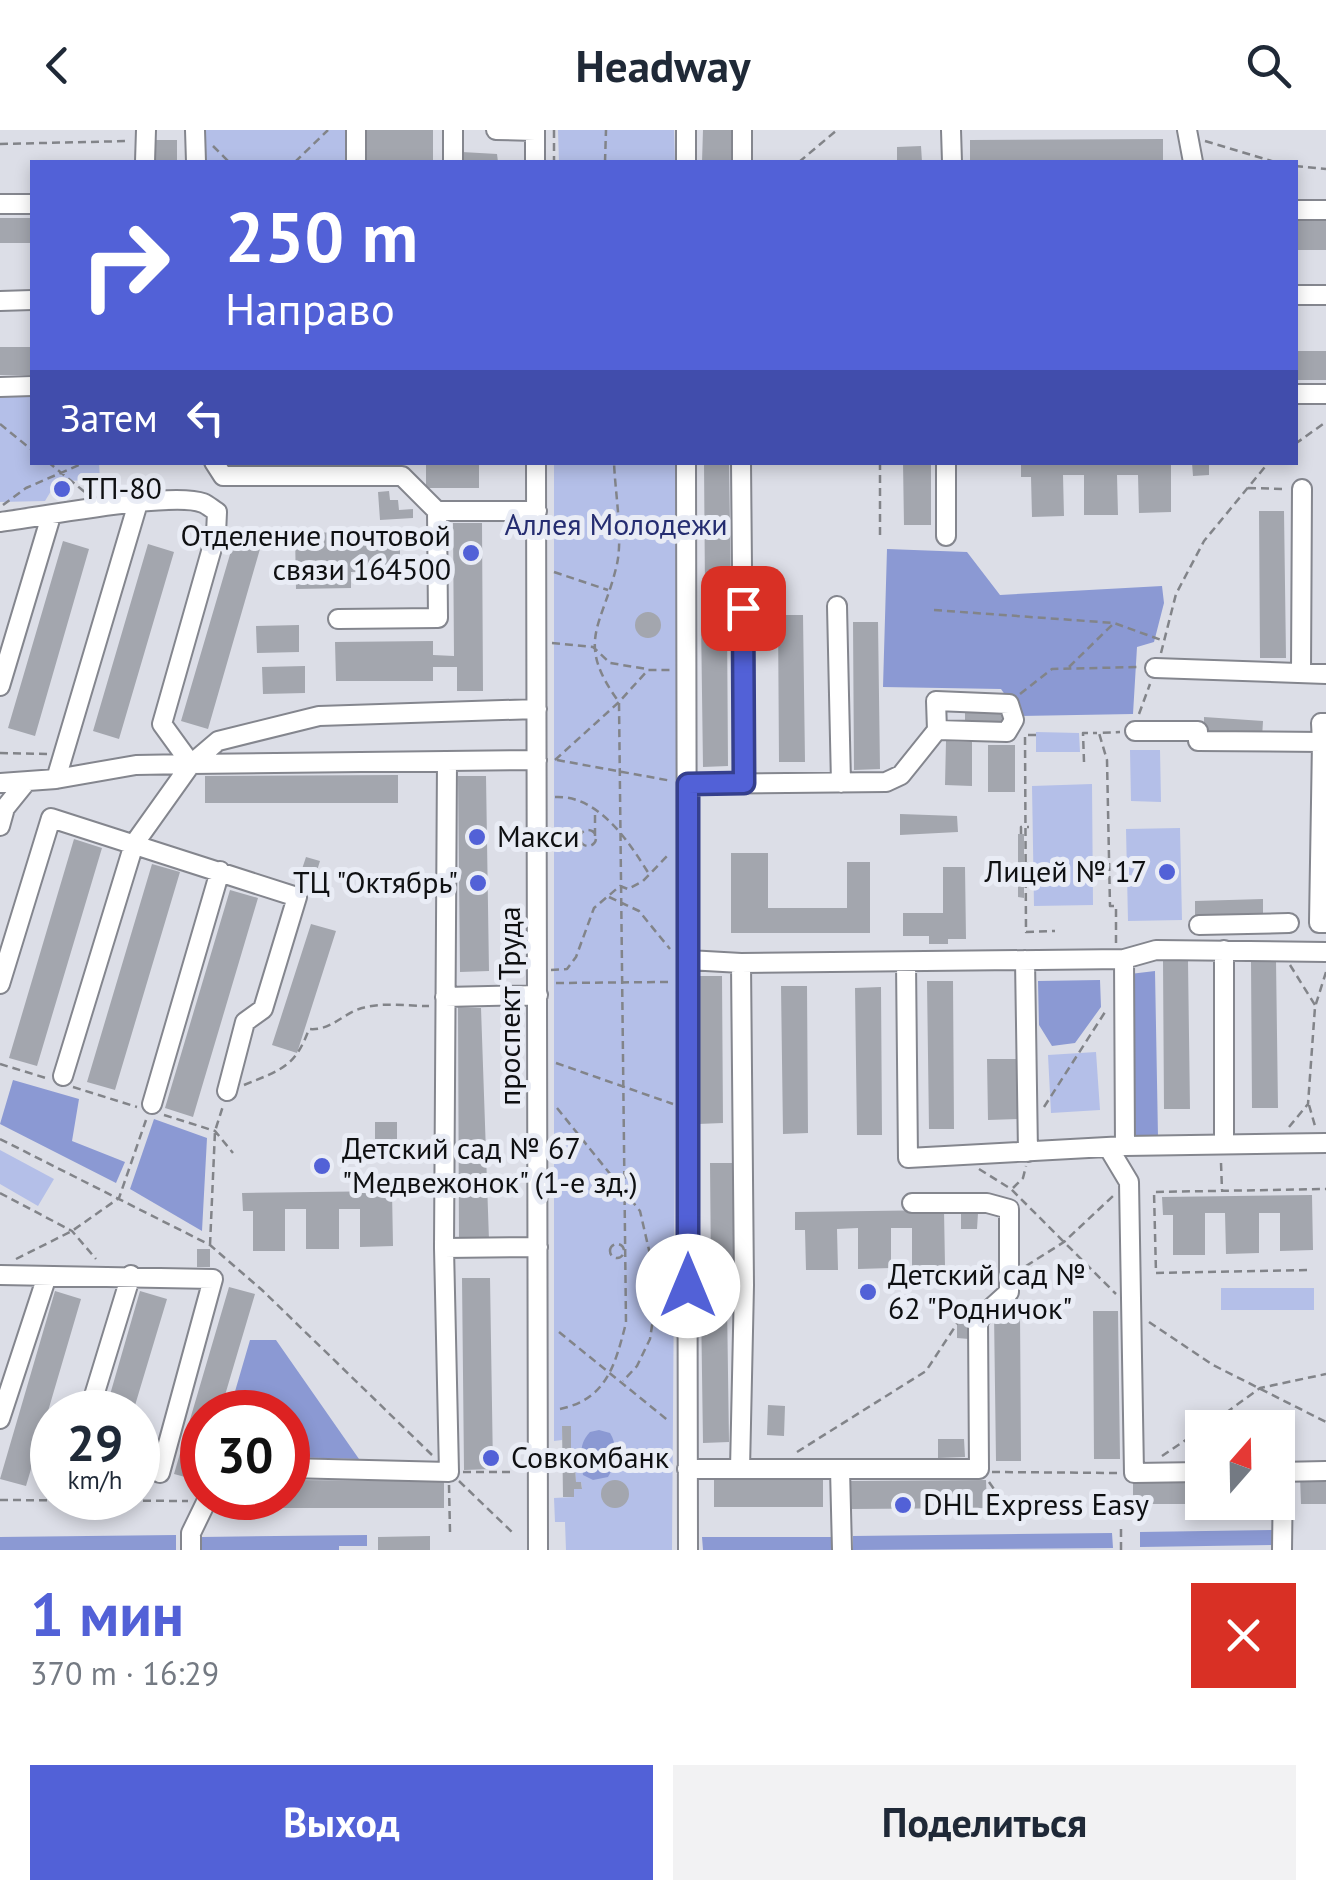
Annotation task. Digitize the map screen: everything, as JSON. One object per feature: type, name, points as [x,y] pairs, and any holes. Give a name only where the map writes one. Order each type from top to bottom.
[{"type":"street","points":[[356,130],[356,160]]},
{"type":"street","points":[[453,130],[453,160]]},
{"type":"street","points":[[496,130],[535,131],[535,160]]},
{"type":"street","points":[[686,130],[686,160]]},
{"type":"street","points":[[742,130],[742,160]]},
{"type":"street","points":[[951,130],[952,160]]},
{"type":"street","points":[[1193,134],[1193,160]]},
{"type":"street","points":[[196,160],[202,135]]},
{"type":"street","points":[[0,204],[30,204]]},
{"type":"street","points":[[1298,210],[1326,210]]},
{"type":"street","points":[[1298,295],[1326,294]]},
{"type":"street","points":[[0,300],[30,300]]},
{"type":"street","points":[[0,386],[30,386]]},
{"type":"street","points":[[1298,394],[1326,394]]},
{"type":"street","points":[[216,465],[223,476],[402,476],[437,511],[438,618],[338,619]]},
{"type":"street","name":"проспект Труда","points":[[536,465],[538,1550]]},
{"type":"street","points":[[686,465],[688,1550]]},
{"type":"street","points":[[741,465],[744,783]]},
{"type":"street","points":[[946,465],[946,536]]},
{"type":"street","points":[[1301,674],[1302,489]]},
{"type":"street","points":[[0,522],[184,500],[202,503],[216,512],[216,534],[162,724],[191,764]]},
{"type":"street","points":[[56,779],[138,503]]},
{"type":"street","points":[[437,511],[536,511]]},
{"type":"street","points":[[0,686],[51,516]]},
{"type":"street","points":[[836,606],[841,783]]},
{"type":"street","points":[[1155,668],[1326,674]]},
{"type":"street","points":[[688,784],[886,782],[901,775],[936,730],[936,701],[1009,704],[1014,720],[1008,732],[936,730]]},
{"type":"street","points":[[57,1079],[134,844],[191,764],[218,741],[319,716],[537,709]]},
{"type":"street","points":[[1135,731],[1198,732],[1198,741],[1324,732],[1323,923],[1199,925]]},
{"type":"street","points":[[0,783],[56,779],[136,765],[537,760]]},
{"type":"street","points":[[310,1469],[449,1472],[444,1248],[447,761]]},
{"type":"street","points":[[0,826],[5,808],[26,782]]},
{"type":"street","points":[[0,984],[51,818],[297,897],[263,1009],[245,1022],[227,1091]]},
{"type":"street","points":[[151,1107],[220,871]]},
{"type":"street","points":[[1285,951],[1289,923]]},
{"type":"street","points":[[688,960],[906,962],[1024,960],[1156,950],[1326,952]]},
{"type":"street","points":[[1222,1143],[1224,950]]},
{"type":"street","points":[[1120,951],[1124,982],[1117,1146],[1130,1182],[1134,1473],[1185,1472]]},
{"type":"street","points":[[1024,960],[1028,1152]]},
{"type":"street","points":[[740,1470],[744,1284],[741,962]]},
{"type":"street","points":[[906,962],[908,1158],[1117,1146],[1323,1143]]},
{"type":"street","points":[[445,1001],[538,995]]},
{"type":"street","points":[[687,1468],[979,1469],[978,1320],[1009,1292],[1009,1209],[987,1203],[912,1203]]},
{"type":"street","points":[[444,1248],[538,1247]]},
{"type":"street","points":[[0,1274],[213,1278],[160,1473]]},
{"type":"street","points":[[96,1390],[131,1275]]},
{"type":"street","points":[[0,1418],[46,1276]]},
{"type":"street","points":[[688,1286],[744,1284]]},
{"type":"street","points":[[840,1469],[842,1550]]},
{"type":"street","points":[[1295,1472],[1326,1471]]},
{"type":"street","points":[[191,1550],[191,1533],[197,1520]]},
{"type":"street","points":[[1281,1520],[1282,1550]]},
{"type":"path","points":[[297,160],[328,130]]},
{"type":"path","points":[[554,130],[554,160]]},
{"type":"path","points":[[605,160],[606,130]]},
{"type":"path","points":[[800,160],[837,130]]},
{"type":"path","points":[[1193,134],[1212,145],[1268,160]]},
{"type":"path","points":[[202,135],[227,160]]},
{"type":"path","points":[[0,144],[146,136]]},
{"type":"path","points":[[1298,166],[1326,169]]},
{"type":"path","points":[[1298,442],[1326,422]]},
{"type":"path","points":[[0,424],[30,448]]},
{"type":"path","points":[[52,465],[104,508]]},
{"type":"path","points":[[0,508],[26,488],[79,465]]},
{"type":"path","points":[[560,1409],[598,1392],[610,1371],[626,1322],[619,702],[603,680],[593,647],[618,554],[614,465]]},
{"type":"path","points":[[880,465],[880,535]]},
{"type":"path","points":[[1084,762],[1083,733],[1135,731],[1166,642],[1176,594],[1204,540],[1266,465]]},
{"type":"path","points":[[552,571],[608,590]]},
{"type":"path","points":[[934,610],[1114,623],[1166,642]]},
{"type":"path","points":[[1067,669],[1114,623]]},
{"type":"path","points":[[552,644],[593,647],[610,662],[648,670],[687,671]]},
{"type":"path","points":[[1009,704],[1052,669],[1155,668]]},
{"type":"path","points":[[648,670],[555,760],[688,784]]},
{"type":"path","points":[[1099,733],[1107,760],[1110,906],[1116,906],[1120,951]]},
{"type":"path","points":[[1036,736],[1025,734],[1026,932],[1055,931]]},
{"type":"path","points":[[1107,760],[1116,760]]},
{"type":"path","points":[[1096,782],[1107,782]]},
{"type":"path","points":[[555,797],[576,799],[596,812],[620,832],[650,876]]},
{"type":"path","points":[[595,837],[596,812]]},
{"type":"path","points":[[1021,834],[1021,827],[1027,827]]},
{"type":"path","points":[[620,886],[628,889],[650,876],[688,833]]},
{"type":"path","points":[[556,970],[567,969],[576,957],[589,916],[620,886]]},
{"type":"path","points":[[608,896],[639,911],[670,949]]},
{"type":"path","points":[[1285,951],[1316,1006]]},
{"type":"path","points":[[504,970],[516,970]]},
{"type":"path","points":[[1323,1143],[1308,1104],[1316,1006],[1326,972]]},
{"type":"path","points":[[556,983],[688,982]]},
{"type":"path","points":[[1028,1132],[1124,982]]},
{"type":"path","points":[[210,1245],[216,1131],[227,1091],[297,1058],[310,1030],[324,1030],[351,1012],[368,1006],[445,1001]]},
{"type":"path","points":[[556,1062],[688,1110]]},
{"type":"path","points":[[0,1064],[151,1107],[216,1131],[233,1153]]},
{"type":"path","points":[[1275,1143],[1308,1104]]},
{"type":"path","points":[[14,1260],[72,1231],[119,1198],[151,1107]]},
{"type":"path","points":[[557,1108],[640,1211],[649,1250],[652,1319],[650,1339],[637,1366],[623,1381]]},
{"type":"path","points":[[0,1139],[210,1245],[262,1290],[512,1532]]},
{"type":"path","points":[[1222,1143],[1222,1191]]},
{"type":"path","points":[[1012,1188],[1023,1178],[1028,1152]]},
{"type":"path","points":[[956,1156],[1012,1188],[1133,1311],[1213,1364],[1326,1422]]},
{"type":"path","points":[[1307,1270],[1156,1273],[1154,1192],[1326,1189]]},
{"type":"path","points":[[0,1193],[72,1231],[109,1275]]},
{"type":"path","points":[[649,1250],[688,1258]]},
{"type":"path","points":[[559,1332],[686,1436]]},
{"type":"path","points":[[1229,1410],[1260,1388],[1326,1374]]},
{"type":"path","points":[[1161,1456],[1185,1440]]},
{"type":"path","points":[[979,1469],[1052,1474],[1134,1473]]},
{"type":"path","points":[[449,1472],[512,1472]]},
{"type":"path","points":[[449,1472],[450,1532]]},
{"type":"path","points":[[0,1500],[30,1500]]},
{"type":"path","points":[[1120,1528],[1121,1550]]},
{"type":"green space","points":[[348,130],[348,160],[202,160],[202,132]]},
{"type":"green space","points":[[558,130],[674,130],[675,160],[559,160]]},
{"type":"green space","points":[[30,395],[30,465],[99,465],[100,480],[57,481],[45,501],[0,502],[0,396]]},
{"type":"green space","name":"Аллея Молодежи","points":[[554,465],[680,465],[672,1550],[566,1550],[565,1522],[555,1522],[554,1498],[574,1497],[574,1489],[582,1488],[581,1482],[576,1482],[575,1467],[571,1467],[571,1426],[562,1426],[562,1440],[554,1441]]},
{"type":"green space","points":[[1036,732],[1079,733],[1080,752],[1036,752]]},
{"type":"green space","points":[[1130,750],[1160,750],[1161,802],[1131,801]]},
{"type":"green space","points":[[1092,784],[1093,905],[1034,906],[1032,786]]},
{"type":"green space","points":[[1180,828],[1182,920],[1128,921],[1126,829]]},
{"type":"green space","points":[[1096,1052],[1100,1110],[1051,1113],[1048,1055]]},
{"type":"green space","points":[[0,1150],[54,1179],[38,1206],[0,1184]]},
{"type":"green space","points":[[1221,1288],[1314,1288],[1314,1310],[1221,1310]]},
{"type":"shaded area","points":[[887,549],[967,552],[1000,595],[1162,586],[1164,603],[1154,642],[1137,647],[1133,714],[1020,716],[1001,689],[883,687]]},
{"type":"shaded area","points":[[1155,971],[1158,1137],[1130,1138],[1130,974]]},
{"type":"shaded area","points":[[1100,980],[1101,1007],[1075,1043],[1052,1046],[1039,1025],[1038,981]]},
{"type":"shaded area","points":[[13,1080],[79,1099],[72,1141],[125,1162],[116,1183],[0,1124]]},
{"type":"shaded area","points":[[154,1119],[207,1138],[202,1231],[130,1189]]},
{"type":"shaded area","points":[[250,1340],[276,1340],[359,1459],[310,1458],[310,1390],[235,1390]]},
{"type":"shaded area","points":[[590,1432],[610,1433],[615,1455],[608,1477],[593,1480],[583,1475],[581,1452]]},
{"type":"shaded area","points":[[1274,1530],[1275,1545],[1140,1547],[1140,1532]]},
{"type":"shaded area","points":[[1112,1533],[1113,1548],[853,1550],[853,1536]]},
{"type":"shaded area","points":[[176,1535],[176,1550],[0,1550],[0,1537]]},
{"type":"shaded area","points":[[367,1535],[367,1546],[339,1546],[339,1550],[202,1550],[202,1537]]},
{"type":"shaded area","points":[[702,1537],[837,1537],[837,1550],[703,1550]]},
{"type":"building","points":[[366,130],[433,130],[433,160],[366,160]]},
{"type":"building","points":[[703,130],[733,130],[732,160],[702,160]]},
{"type":"building","points":[[1163,139],[1163,160],[970,160],[970,140]]},
{"type":"building","points":[[153,140],[177,140],[177,160],[153,160]]},
{"type":"building","points":[[921,146],[922,160],[897,160],[897,147]]},
{"type":"building","points":[[462,152],[497,154],[498,160],[462,160]]},
{"type":"building","points":[[0,218],[30,218],[30,243],[0,243]]},
{"type":"building","points":[[1298,221],[1326,221],[1326,250],[1298,250]]},
{"type":"building","points":[[0,347],[30,347],[30,375],[0,375]]},
{"type":"building","points":[[1298,351],[1326,351],[1326,380],[1298,380]]},
{"type":"building","points":[[321,465],[361,465],[361,471],[321,471]]},
{"type":"building","points":[[426,465],[479,465],[479,488],[426,488]]},
{"type":"building","points":[[704,465],[729,465],[731,591],[705,591]]},
{"type":"building","points":[[903,465],[931,465],[931,525],[904,525]]},
{"type":"building","points":[[1021,465],[1171,465],[1171,512],[1139,513],[1138,475],[1117,475],[1118,515],[1084,515],[1084,475],[1063,475],[1064,516],[1032,517],[1031,477],[1021,477]]},
{"type":"building","points":[[1192,465],[1209,465],[1209,475],[1193,476]]},
{"type":"building","name":"ТП-80","points":[[55,479],[68,479],[68,499],[56,499]]},
{"type":"building","points":[[389,491],[390,500],[398,500],[399,510],[413,509],[413,518],[380,520],[378,492]]},
{"type":"building","points":[[1259,511],[1284,511],[1286,658],[1260,658]]},
{"type":"building","points":[[453,523],[482,523],[483,691],[457,691],[457,667],[433,667],[433,681],[336,681],[335,642],[433,641],[433,655],[454,656]]},
{"type":"building","points":[[416,531],[416,540],[400,541],[400,571],[351,572],[351,588],[296,589],[295,533]]},
{"type":"building","points":[[236,534],[262,542],[208,729],[181,721]]},
{"type":"building","points":[[63,541],[89,549],[35,736],[8,728]]},
{"type":"building","points":[[148,544],[174,552],[119,739],[93,731]]},
{"type":"building","points":[[648,612],[657,616],[661,625],[657,634],[648,638],[639,634],[635,625],[639,616]]},
{"type":"building","points":[[778,615],[803,615],[805,762],[779,762]]},
{"type":"building","points":[[701,619],[727,619],[728,766],[703,767]]},
{"type":"building","points":[[853,622],[878,622],[880,769],[854,770]]},
{"type":"building","points":[[299,625],[299,652],[257,653],[256,626]]},
{"type":"building","points":[[305,666],[305,693],[263,694],[262,667]]},
{"type":"building","points":[[1007,711],[1007,722],[965,723],[965,712]]},
{"type":"building","points":[[1204,717],[1263,721],[1262,738],[1204,738]]},
{"type":"building","points":[[946,741],[972,742],[972,786],[945,785]]},
{"type":"building","points":[[988,745],[1015,745],[1015,792],[988,792]]},
{"type":"building","points":[[398,775],[398,803],[205,803],[205,776]]},
{"type":"building","points":[[458,776],[486,776],[489,971],[460,972]]},
{"type":"building","points":[[900,814],[957,816],[958,832],[900,835]]},
{"type":"building","points":[[1018,834],[1024,834],[1024,898],[1018,897]]},
{"type":"building","points":[[74,839],[102,848],[37,1066],[9,1058]]},
{"type":"building","points":[[731,853],[768,853],[768,908],[847,908],[847,862],[870,862],[870,933],[731,933]]},
{"type":"building","points":[[306,857],[320,861],[314,880],[300,875]]},
{"type":"building","points":[[152,864],[180,872],[115,1090],[87,1082]]},
{"type":"building","points":[[943,867],[965,867],[966,939],[929,944],[929,936],[903,936],[903,913],[943,913]]},
{"type":"building","points":[[230,890],[258,898],[193,1117],[165,1108]]},
{"type":"building","points":[[1263,899],[1263,914],[1253,914],[1252,919],[1206,914],[1207,920],[1195,920],[1195,901]]},
{"type":"building","points":[[311,924],[336,931],[297,1053],[272,1045]]},
{"type":"building","points":[[1276,960],[1278,1108],[1252,1108],[1251,961]]},
{"type":"building","points":[[1163,961],[1188,961],[1190,1109],[1164,1109]]},
{"type":"building","points":[[697,976],[722,976],[723,1123],[698,1124]]},
{"type":"building","points":[[927,981],[953,981],[954,1129],[929,1129]]},
{"type":"building","points":[[781,986],[807,986],[808,1133],[783,1134]]},
{"type":"building","points":[[881,987],[882,1135],[857,1135],[855,988]]},
{"type":"building","points":[[458,1007],[481,1008],[489,1240],[459,1240]]},
{"type":"building","points":[[987,1059],[1017,1059],[1018,1119],[988,1120]]},
{"type":"building","points":[[375,1122],[397,1122],[397,1139],[375,1139]]},
{"type":"building","points":[[710,1163],[737,1163],[738,1271],[711,1271]]},
{"type":"building","points":[[392,1191],[393,1246],[360,1247],[360,1209],[339,1209],[339,1249],[306,1249],[306,1209],[285,1209],[285,1251],[253,1251],[253,1211],[243,1211],[242,1193]]},
{"type":"building","points":[[1312,1195],[1313,1250],[1280,1251],[1280,1213],[1259,1213],[1259,1253],[1226,1254],[1225,1213],[1205,1213],[1205,1255],[1173,1255],[1173,1215],[1163,1215],[1162,1197]]},
{"type":"building","points":[[944,1210],[945,1266],[912,1266],[912,1228],[891,1228],[891,1268],[858,1269],[858,1228],[837,1229],[838,1270],[806,1270],[805,1230],[795,1230],[795,1212]]},
{"type":"building","points":[[961,1213],[978,1213],[977,1229],[961,1229]]},
{"type":"building","points":[[197,1249],[210,1249],[210,1267],[197,1267]]},
{"type":"building","points":[[462,1278],[490,1278],[493,1469],[464,1470]]},
{"type":"building","points":[[229,1287],[255,1294],[227,1390],[199,1390]]},
{"type":"building","points":[[55,1291],[81,1299],[54,1390],[30,1390],[30,1472],[26,1486],[0,1479]]},
{"type":"building","points":[[140,1291],[167,1299],[140,1390],[111,1390]]},
{"type":"building","points":[[701,1304],[727,1304],[729,1442],[703,1443]]},
{"type":"building","points":[[1093,1311],[1118,1311],[1120,1459],[1094,1459]]},
{"type":"building","points":[[994,1313],[1020,1313],[1021,1461],[996,1461]]},
{"type":"building","points":[[957,1322],[969,1322],[969,1339],[957,1338]]},
{"type":"building","points":[[768,1405],[785,1406],[784,1436],[767,1435]]},
{"type":"building","points":[[562,1426],[571,1426],[571,1467],[575,1466],[576,1482],[581,1482],[582,1489],[574,1489],[574,1497],[563,1497]]},
{"type":"building","points":[[938,1439],[964,1439],[965,1457],[938,1458]]},
{"type":"building","points":[[180,1454],[180,1476],[174,1474]]},
{"type":"building","points":[[1326,1475],[1326,1504],[1301,1504],[1300,1476]]},
{"type":"building","points":[[1133,1476],[1185,1476],[1185,1504],[1133,1504]]},
{"type":"building","points":[[714,1479],[823,1479],[823,1507],[714,1507]]},
{"type":"building","points":[[310,1480],[444,1481],[444,1508],[310,1508]]},
{"type":"building","points":[[615,1480],[625,1484],[629,1494],[625,1504],[615,1508],[605,1504],[601,1494],[605,1484]]},
{"type":"building","points":[[986,1480],[987,1508],[850,1509],[850,1481]]},
{"type":"building","points":[[430,1536],[430,1550],[378,1550],[378,1537]]},
{"type":"place","name":"ТП-80","points":[[62,489]]},
{"type":"place","name":"Отделение почтовой связи 164500","points":[[471,553]]},
{"type":"place","name":"Макси","points":[[477,837]]},
{"type":"place","name":"Лицей № 17","points":[[1167,872]]},
{"type":"place","name":"ТЦ \"Октябрь\"","points":[[478,883]]},
{"type":"place","name":"Детский сад № 67 \"Медвежонок\" (1-е зд.)","points":[[322,1166]]},
{"type":"place","name":"Детский сад № 62 \"Родничок\"","points":[[868,1292]]},
{"type":"place","name":"Совкомбанк","points":[[491,1458]]},
{"type":"place","name":"DHL Express Easy","points":[[903,1505]]},
{"type":"route","points":[[688,1286],[688,784],[744,783],[743,608]]}]
